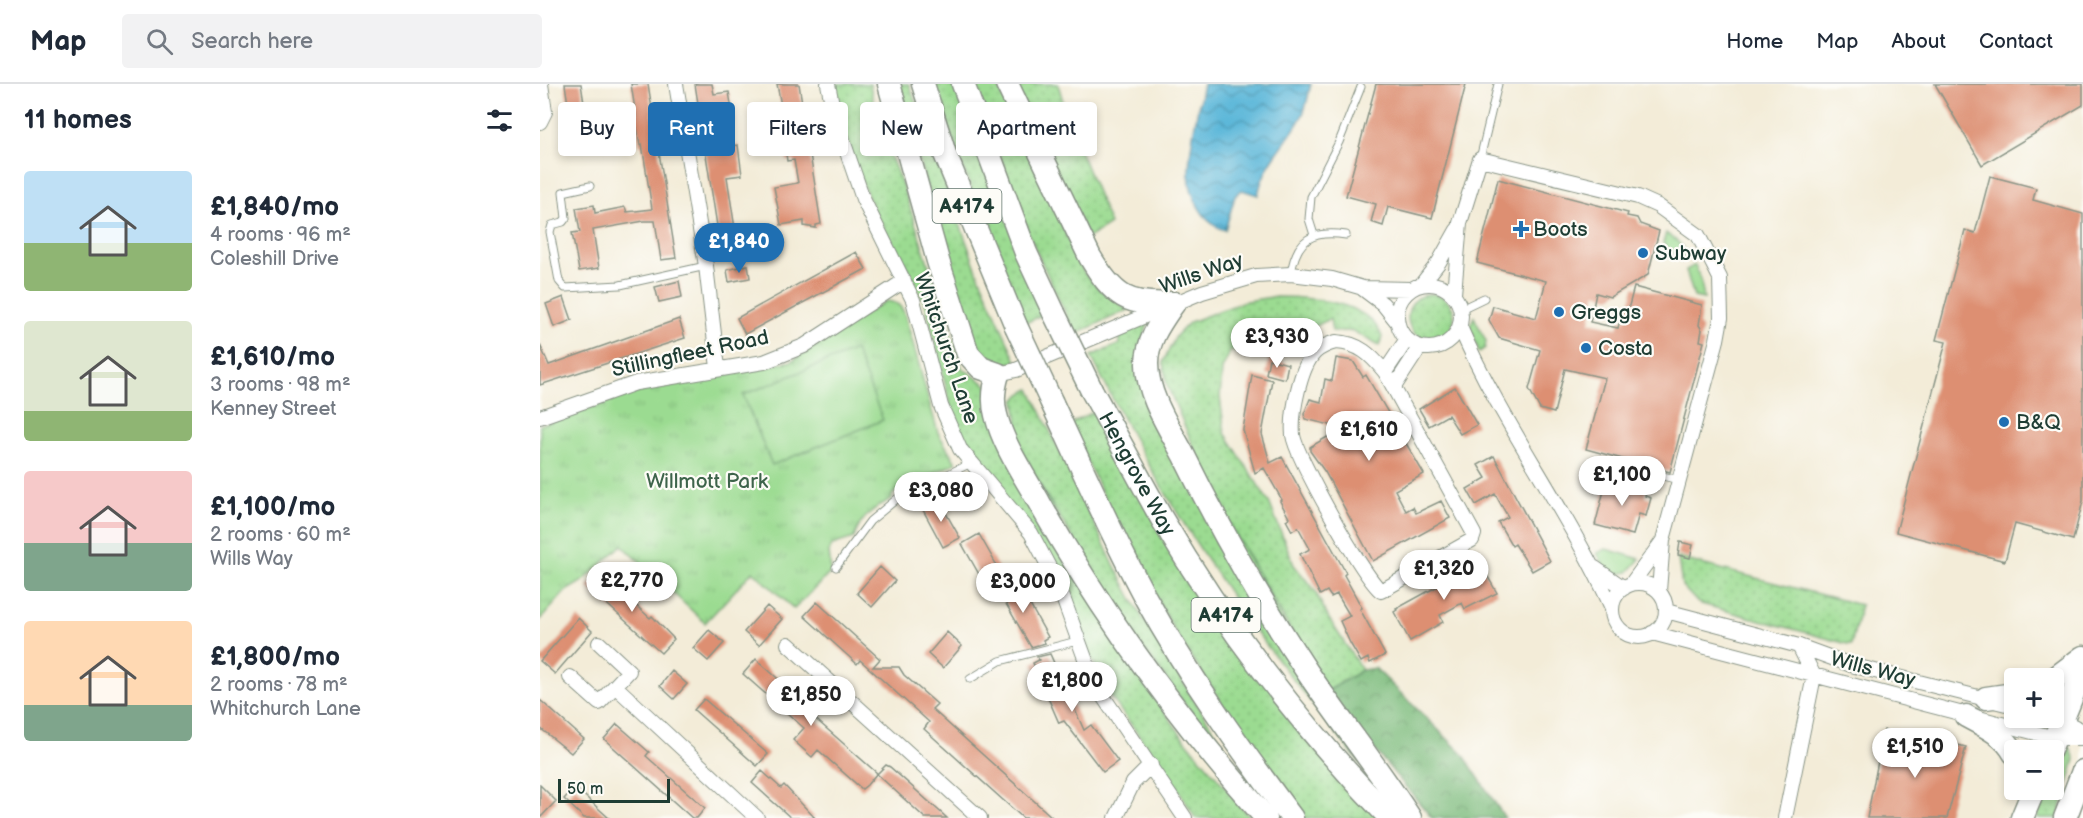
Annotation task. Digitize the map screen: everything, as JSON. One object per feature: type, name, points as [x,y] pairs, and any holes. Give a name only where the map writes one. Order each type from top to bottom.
[{"type":"highway","points":[[888,84],[938,261],[969,354],[981,368],[998,374],[994,395],[1001,428],[1065,549],[1162,694],[1266,818]]},
{"type":"highway","name":"A4174","points":[[923,84],[945,154],[1016,326],[1112,534],[1166,634],[1222,722],[1292,818]]},
{"type":"highway","name":"Hengrove Way","points":[[963,84],[1014,223],[1054,313],[1092,391],[1163,520],[1227,617],[1316,738],[1390,818]]},
{"type":"highway","points":[[1007,84],[1101,276],[1118,292],[1135,302],[1174,303]]},
{"type":"highway","points":[[1174,303],[1154,334],[1148,355],[1148,377],[1157,401],[1211,510],[1257,594],[1308,673],[1410,818]]},
{"type":"highway","points":[[2064,671],[2083,657]]},
{"type":"highway","points":[[2055,731],[2083,669]]},
{"type":"highway","points":[[1986,698],[2004,695]]},
{"type":"highway","points":[[1966,716],[1994,731],[2005,740]]},
{"type":"highway","points":[[2066,818],[2083,771]]},
{"type":"highway","points":[[2022,817],[2023,800]]},
{"type":"highway","points":[[2022,817],[2029,800]]},
{"type":"street","points":[[540,122],[545,112],[541,84]]},
{"type":"street","points":[[676,84],[706,266],[718,368]]},
{"type":"street","name":"Whitchurch Lane","points":[[828,86],[863,199],[913,300],[941,406],[960,449],[969,464],[1031,533],[1058,584],[1077,641],[1099,692],[1185,818]]},
{"type":"street","points":[[1398,323],[1399,304],[1439,262],[1460,223],[1480,159],[1638,197],[1671,213],[1698,235],[1720,278],[1721,318],[1663,540],[1659,591],[1666,611],[1664,620],[1652,633],[1644,637],[1626,633],[1616,623],[1612,608],[1593,566],[1476,365],[1460,327],[1461,309],[1454,294],[1460,223]]},
{"type":"street","name":"Wills Way","points":[[998,374],[1016,370],[1174,303],[1240,280],[1291,274],[1332,279],[1363,288],[1416,287],[1433,284],[1454,294]]},
{"type":"street","name":"Stillingfleet Road","points":[[540,417],[636,383],[764,362],[804,346],[904,281]]},
{"type":"street","name":"Wills Way","points":[[1363,288],[1383,304],[1407,339],[1420,347]]},
{"type":"street","points":[[1394,387],[1420,347],[1438,347],[1447,343],[1460,327]]},
{"type":"street","points":[[1385,372],[1407,339]]},
{"type":"street","points":[[1346,343],[1358,347],[1372,356],[1385,372],[1474,537],[1381,591],[1354,553],[1306,468],[1296,447],[1293,420],[1302,377],[1308,361],[1326,345],[1346,343]]},
{"type":"street","points":[[1447,343],[1463,352],[1476,365]]},
{"type":"street","points":[[1612,608],[1615,597],[1628,585],[1663,540]]},
{"type":"street","points":[[1593,566],[1628,585],[1647,584],[1659,591]]},
{"type":"street","name":"Wills Way","points":[[1666,611],[1798,646],[1851,665],[2004,703]]},
{"type":"street","name":"Wills Way","points":[[1652,633],[1966,716],[2083,738]]},
{"type":"street","points":[[570,677],[599,703],[629,671],[599,643]]},
{"type":"street","points":[[788,644],[981,818]]},
{"type":"street","points":[[1785,818],[1814,676],[1798,646]]},
{"type":"street","points":[[615,686],[757,818]]},
{"type":"street","name":"Wills Way","points":[[2055,731],[2083,731]]},
{"type":"street","points":[[1116,818],[1133,783],[1151,765]]},
{"type":"lane","points":[[1480,159],[1498,84]]},
{"type":"lane","points":[[1314,235],[1309,219],[1311,197],[1339,142],[1361,87]]},
{"type":"lane","points":[[590,186],[563,192],[566,218],[563,222],[552,225],[550,232],[559,281],[565,288],[620,285],[706,266]]},
{"type":"lane","points":[[1291,274],[1298,248],[1314,235],[1327,232],[1346,236]]},
{"type":"lane","points":[[1461,309],[1484,298]]},
{"type":"lane","points":[[836,567],[870,521],[898,498],[969,464]]},
{"type":"lane","points":[[1642,471],[1679,480]]},
{"type":"lane","points":[[970,679],[1000,661],[1077,641]]},
{"type":"green space","points":[[833,84],[870,84],[873,102],[860,102],[860,156],[891,156],[906,195],[962,368],[987,385],[1144,683],[1182,736],[1251,818],[1195,818],[1180,792],[1103,686],[1070,604],[969,450],[953,416],[926,306],[910,272],[875,213],[852,158],[848,142],[848,102],[838,102]]},
{"type":"green space","points":[[897,84],[909,84],[916,102],[902,102]]},
{"type":"green space","points":[[932,84],[954,84],[961,102],[956,102],[956,148],[944,116],[944,102],[939,102]]},
{"type":"green space","points":[[974,84],[997,84],[1005,102],[981,102]]},
{"type":"green space","points":[[1014,84],[1058,84],[1063,102],[1023,102]]},
{"type":"green space","points":[[918,156],[935,156],[977,271],[1016,361],[1003,365],[997,364],[987,360],[973,346]]},
{"type":"green space","points":[[959,156],[982,156],[1045,314],[1025,323],[997,258]]},
{"type":"green space","points":[[1000,156],[1030,156],[1084,273],[1099,289],[1128,310],[1075,334],[1029,235]]},
{"type":"green space","points":[[1049,156],[1082,156],[1110,224],[1088,238]]},
{"type":"green space","points":[[1666,233],[1678,242],[1689,256],[1681,261],[1663,243]]},
{"type":"green space","points":[[1695,265],[1704,299],[1694,297],[1686,270]]},
{"type":"green space","points":[[1431,294],[1447,301],[1454,317],[1447,333],[1431,340],[1415,333],[1408,317],[1415,301]]},
{"type":"green space","points":[[1272,297],[1317,300],[1350,308],[1375,324],[1382,337],[1379,346],[1353,331],[1332,331],[1330,319],[1300,333],[1307,342],[1298,352],[1283,348],[1278,360],[1231,350],[1222,369],[1220,398],[1225,433],[1269,502],[1294,565],[1315,591],[1329,619],[1362,670],[1326,692],[1217,501],[1167,385],[1163,362],[1176,336],[1190,322],[1246,301]]},
{"type":"green space","name":"Willmott Park","points":[[886,301],[898,305],[905,315],[938,433],[956,463],[899,489],[892,495],[892,499],[879,506],[864,519],[854,538],[832,545],[829,552],[831,572],[794,609],[753,571],[705,623],[622,545],[583,581],[566,591],[540,620],[540,425],[633,393],[792,361]]},
{"type":"green space","points":[[1474,317],[1486,341],[1485,348],[1479,352],[1470,326]]},
{"type":"green space","points":[[1150,318],[1138,354],[1360,764],[1266,644],[1208,562],[1146,461],[1091,356],[1120,344],[1119,331]]},
{"type":"green space","points":[[855,350],[883,420],[772,465],[743,395]]},
{"type":"green space","points":[[1030,389],[1112,561],[1142,617],[1226,750],[1222,755],[1129,628],[1046,495],[1010,428],[1018,423],[1015,401]]},
{"type":"green space","points":[[1095,411],[1162,533],[1382,818],[1303,818],[1280,790],[1178,637],[1118,528],[1070,424]]},
{"type":"green space","points":[[1606,549],[1640,559],[1628,572],[1616,574],[1604,566],[1597,553]]},
{"type":"green space","points":[[1678,558],[1861,605],[1851,645],[1698,603],[1682,586]]},
{"type":"green space","points":[[1375,668],[1463,754],[1505,818],[1432,818],[1326,692],[1362,670]]},
{"type":"green space","points":[[2069,746],[2075,759],[2064,797],[2064,748]]},
{"type":"green space","points":[[2043,800],[2063,800],[2058,818],[2037,818]]},
{"type":"water","points":[[1203,84],[1311,84],[1304,112],[1271,162],[1258,195],[1242,190],[1235,196],[1225,230],[1217,227],[1205,216],[1195,201],[1190,184],[1190,155]]},
{"type":"building","points":[[565,84],[581,84],[584,102],[568,102]]},
{"type":"building","points":[[631,84],[648,84],[651,102],[648,102],[648,156],[660,156],[676,258],[661,260],[655,221],[644,221],[593,230],[599,268],[579,271],[572,233],[580,232],[576,208],[594,205],[595,213],[625,207],[627,212],[652,209],[642,144],[640,145],[636,128],[636,102],[634,102]]},
{"type":"building","points":[[695,84],[712,84],[714,94],[729,92],[731,102],[698,102]]},
{"type":"building","points":[[777,84],[799,84],[802,102],[780,102]]},
{"type":"building","points":[[1376,84],[1466,84],[1432,218],[1388,207],[1383,226],[1371,222],[1376,204],[1346,196]]},
{"type":"building","points":[[1935,84],[2083,84],[2083,105],[1982,165]]},
{"type":"building","points":[[735,145],[738,145],[742,175],[727,177],[738,248],[723,251],[720,245],[706,156],[735,156]]},
{"type":"building","points":[[786,156],[810,156],[821,224],[816,225],[816,228],[804,226],[804,221],[781,225],[774,187],[798,183],[794,160],[787,161]]},
{"type":"building","name":"B&Q","points":[[1990,176],[2036,188],[2033,200],[2083,214],[2083,501],[2073,540],[2015,524],[2005,561],[1896,532],[1946,342],[1936,340],[1965,230],[1975,233]]},
{"type":"building","points":[[1498,179],[1628,213],[1627,216],[1637,218],[1640,224],[1659,231],[1648,275],[1610,297],[1596,293],[1590,322],[1618,328],[1620,320],[1625,321],[1634,287],[1702,305],[1699,325],[1702,330],[1700,341],[1704,342],[1670,472],[1586,449],[1605,378],[1565,369],[1554,413],[1540,409],[1529,389],[1540,350],[1499,338],[1489,320],[1493,306],[1536,318],[1546,281],[1477,263]]},
{"type":"building","points":[[856,252],[866,269],[745,334],[737,318]]},
{"type":"building","points":[[748,265],[750,278],[729,282],[727,270]]},
{"type":"building","points":[[679,281],[682,297],[659,302],[655,287]]},
{"type":"building","points":[[564,297],[572,320],[554,327],[546,304]]},
{"type":"building","points":[[679,319],[685,338],[540,385],[540,345],[549,365]]},
{"type":"building","points":[[1336,358],[1353,361],[1363,377],[1366,375],[1424,474],[1395,490],[1406,511],[1413,507],[1416,513],[1441,501],[1450,518],[1373,561],[1325,472],[1310,451],[1310,447],[1343,428],[1305,419],[1304,414],[1310,399],[1321,402],[1325,379],[1332,381]]},
{"type":"building","points":[[1269,359],[1288,364],[1285,379],[1266,374]]},
{"type":"building","points":[[1252,375],[1272,380],[1262,434],[1270,463],[1282,457],[1346,573],[1344,575],[1362,608],[1360,609],[1385,655],[1370,663],[1368,658],[1361,662],[1350,643],[1340,621],[1350,616],[1337,594],[1331,597],[1327,591],[1320,595],[1300,554],[1310,549],[1298,527],[1292,531],[1286,520],[1289,518],[1280,501],[1282,500],[1264,468],[1255,473],[1243,430]]},
{"type":"building","points":[[1455,387],[1477,425],[1460,434],[1448,415],[1429,426],[1419,409]]},
{"type":"building","points":[[1494,456],[1550,561],[1532,571],[1515,544],[1512,546],[1498,522],[1508,517],[1495,494],[1476,505],[1467,489],[1486,478],[1478,465]]},
{"type":"building","points":[[1607,479],[1646,489],[1645,496],[1651,498],[1646,516],[1639,514],[1633,535],[1595,525]]},
{"type":"building","points":[[938,499],[960,538],[943,547],[922,508]]},
{"type":"building","points":[[979,534],[1001,573],[984,583],[962,544]]},
{"type":"building","points":[[1680,542],[1693,545],[1690,558],[1678,555]]},
{"type":"building","points":[[1480,563],[1497,593],[1465,609],[1462,603],[1440,615],[1443,622],[1410,641],[1394,612],[1396,609]]},
{"type":"building","points":[[880,567],[895,581],[872,607],[857,593]]},
{"type":"building","points":[[600,573],[650,618],[652,616],[674,639],[661,653],[588,587]]},
{"type":"building","points":[[1016,580],[1048,637],[1043,640],[1045,643],[1031,647],[998,590]]},
{"type":"building","points":[[817,602],[880,659],[873,667],[899,667],[904,675],[937,704],[932,709],[1053,818],[1023,818],[924,729],[929,722],[860,660],[857,664],[804,616]]},
{"type":"building","points":[[767,606],[782,619],[759,645],[744,632]]},
{"type":"building","points":[[578,618],[592,631],[555,674],[540,661]]},
{"type":"building","points":[[709,630],[724,643],[708,661],[693,648]]},
{"type":"building","points":[[947,632],[962,646],[943,668],[928,654]]},
{"type":"building","points":[[1050,654],[1084,730],[1091,725],[1118,761],[1103,772],[1064,721],[1059,723],[1033,663],[1039,660],[1037,657]]},
{"type":"building","points":[[756,659],[814,711],[811,715],[877,773],[867,785],[862,789],[818,750],[812,757],[793,740],[804,728],[743,674]]},
{"type":"building","points":[[672,671],[687,684],[674,699],[660,686]]},
{"type":"building","points":[[704,699],[768,754],[757,766],[694,710]]},
{"type":"building","points":[[540,700],[584,739],[571,753],[540,728]]},
{"type":"building","points":[[617,724],[649,752],[646,756],[705,808],[697,818],[692,818],[604,739]]},
{"type":"building","points":[[1884,730],[1944,748],[1946,742],[1966,747],[1947,818],[1867,818]]},
{"type":"building","points":[[886,765],[947,818],[925,818],[877,774]]},
{"type":"building","points":[[762,771],[781,788],[784,785],[815,818],[791,818],[752,783]]},
{"type":"building","points":[[540,785],[556,801],[540,818]]},
{"type":"building","points":[[575,787],[609,818],[584,818],[564,799]]},
{"type":"place","name":"Boots","points":[[1521,229]]},
{"type":"place","name":"Subway","points":[[1643,253]]},
{"type":"place","name":"Greggs","points":[[1559,312]]},
{"type":"place","name":"Costa","points":[[1586,348]]},
{"type":"place","name":"B&Q","points":[[2004,422]]}]
